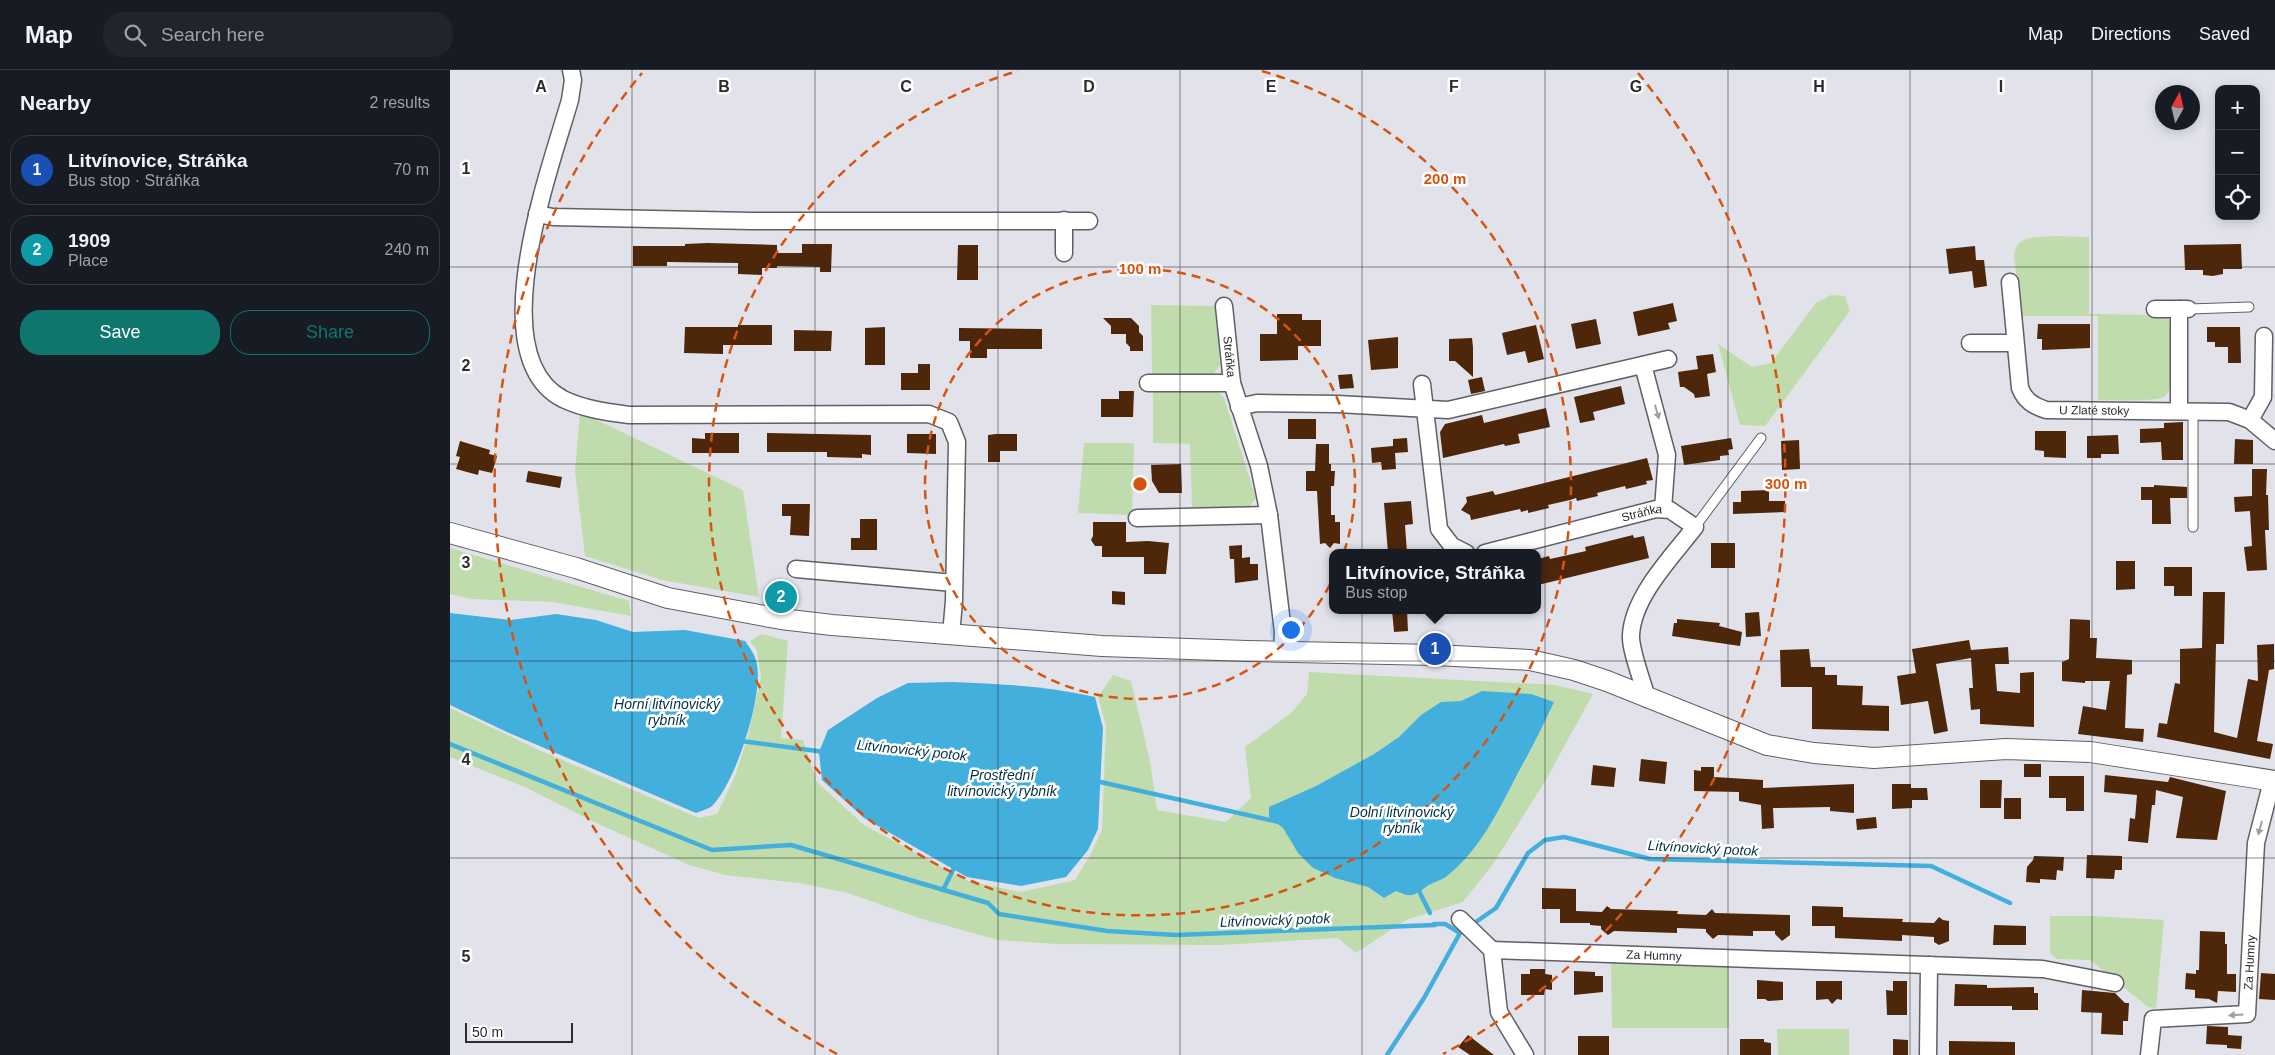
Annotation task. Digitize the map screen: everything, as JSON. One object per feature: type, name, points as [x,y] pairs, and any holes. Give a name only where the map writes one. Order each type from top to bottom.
[{"type":"street","points":[[571,70],[573,80],[570,100],[537,214],[524,282],[523,328],[531,363],[541,380],[562,398],[597,412],[629,414],[929,414],[949,422],[957,442],[951,635]]},
{"type":"street","points":[[537,214],[553,217],[751,221],[1088,220]]},
{"type":"street","points":[[1064,220],[1064,253]]},
{"type":"street","name":"U Zlaté stoky","points":[[2010,282],[2020,388],[2029,402],[2037,407],[2046,410],[2229,412],[2250,420],[2275,441]]},
{"type":"street","name":"Stráňka","points":[[1224,306],[1232,383],[1259,466],[1269,515],[1283,632],[1282,652]]},
{"type":"street","points":[[2155,309],[2184,309],[2186,411]]},
{"type":"street","points":[[1970,343],[2015,343]]},
{"type":"street","points":[[2250,420],[2263,397],[2268,346]]},
{"type":"street","points":[[1239,407],[1257,403],[1337,404],[1424,410],[1461,408],[1668,359]]},
{"type":"street","points":[[1643,365],[1668,455],[1663,509]]},
{"type":"street","points":[[1148,382],[1232,383]]},
{"type":"street","points":[[1422,384],[1439,530],[1452,546],[1458,549]]},
{"type":"street","name":"Stráňka","points":[[1501,549],[1663,509],[1677,514],[1695,527]]},
{"type":"street","points":[[1137,518],[1269,515]]},
{"type":"street","points":[[1647,698],[1631,636],[1635,614],[1646,591],[1695,527]]},
{"type":"street","points":[[450,533],[567,566],[668,598],[781,619],[951,635],[1102,646],[1436,655],[1530,660],[1582,673],[1766,745],[1814,753],[1874,758],[2006,749],[2090,752],[2274,781]]},
{"type":"street","points":[[796,569],[954,582]]},
{"type":"street","name":"Za Humny","points":[[2149,1055],[2153,1019],[2247,1014],[2256,843],[2274,781]]},
{"type":"street","points":[[1460,919],[1492,950],[1499,1012],[1523,1054]]},
{"type":"street","name":"Za Humny","points":[[1492,950],[2043,969],[2115,984]]},
{"type":"street","points":[[1928,1055],[1929,965]]},
{"type":"lane","points":[[2184,309],[2249,308]]},
{"type":"lane","points":[[2186,411],[2193,527]]},
{"type":"lane","points":[[1695,527],[1761,438]]},
{"type":"green space","points":[[2037,237],[2089,237],[2089,314],[2159,315],[2168,319],[2170,323],[2171,383],[2168,393],[2164,397],[2142,400],[2098,400],[2098,316],[2021,316],[2014,256],[2018,245],[2024,240]]},
{"type":"green space","points":[[1831,295],[1845,296],[1850,311],[1765,426],[1740,425],[1718,344],[1752,367],[1771,363],[1816,303]]},
{"type":"green space","points":[[1151,305],[1215,306],[1220,365],[1213,374],[1152,374]]},
{"type":"green space","points":[[1153,391],[1219,392],[1224,398],[1256,498],[1249,507],[1192,509],[1190,444],[1153,443]]},
{"type":"green space","points":[[580,412],[743,490],[759,597],[662,580],[585,556],[575,471]]},
{"type":"green space","points":[[1084,443],[1134,443],[1132,515],[1078,513]]},
{"type":"green space","points":[[450,548],[629,601],[631,616],[553,602],[470,599],[450,594]]},
{"type":"green space","points":[[762,634],[788,641],[781,738],[803,740],[817,782],[864,825],[968,881],[1021,892],[1075,880],[1092,852],[1102,829],[1106,726],[1098,697],[1113,675],[1131,681],[1150,761],[1157,810],[1226,822],[1251,798],[1245,747],[1292,712],[1307,694],[1309,672],[1555,685],[1593,694],[1547,778],[1493,864],[1463,902],[1406,920],[1356,953],[1338,938],[1221,945],[1057,944],[998,940],[919,918],[848,893],[799,883],[725,875],[689,865],[592,821],[527,788],[450,757],[450,708],[539,750],[699,818],[717,814],[735,776],[748,736],[761,677],[757,651],[750,641]],"holes":[[[1482,691],[1554,702],[1504,801],[1479,842],[1459,866],[1447,876],[1415,894],[1406,895],[1396,891],[1384,898],[1368,887],[1334,877],[1311,865],[1289,839],[1277,803],[1316,786],[1374,754],[1399,737],[1421,715],[1441,703],[1461,701]]]},
{"type":"green space","points":[[2050,916],[2094,916],[2164,920],[2156,1008],[2148,1007],[2090,960],[2057,959],[2050,953]]},
{"type":"green space","points":[[1611,962],[1729,965],[1729,1028],[1612,1028]]},
{"type":"green space","points":[[1777,1029],[1849,1029],[1849,1055],[1778,1055]]},
{"type":"water","name":"Horní litvínovický rybník","points":[[450,613],[511,620],[556,614],[596,620],[633,632],[685,630],[745,641],[756,662],[758,679],[756,697],[739,759],[722,793],[713,805],[696,813],[507,732],[450,705]]},
{"type":"water","name":"Prostřední litvínovický rybník","points":[[953,682],[1042,688],[1095,697],[1103,728],[1098,829],[1088,850],[1066,877],[1021,886],[967,877],[864,818],[822,780],[819,752],[828,730],[877,698],[908,683]]},
{"type":"water","name":"Dolní litvínovický rybník","points":[[1482,691],[1531,694],[1554,702],[1488,829],[1459,866],[1445,878],[1428,885],[1412,895],[1396,891],[1384,898],[1368,887],[1335,878],[1313,868],[1298,853],[1283,828],[1269,817],[1269,807],[1316,786],[1374,754],[1399,737],[1421,715],[1441,702],[1461,701]]},
{"type":"building","points":[[685,244],[777,245],[777,253],[802,253],[802,244],[832,244],[831,272],[820,272],[820,267],[777,266],[777,268],[762,268],[762,275],[738,274],[738,263],[667,262],[667,266],[633,266],[633,246],[685,246]]},
{"type":"building","points":[[2241,244],[2242,269],[2223,269],[2223,274],[2213,276],[2203,275],[2203,270],[2185,270],[2184,245]]},
{"type":"building","points":[[958,245],[978,245],[978,280],[957,280]]},
{"type":"building","points":[[1975,246],[1976,260],[1984,260],[1987,286],[1974,288],[1972,271],[1949,274],[1946,249]]},
{"type":"building","points":[[1673,303],[1677,321],[1668,323],[1670,329],[1638,336],[1633,312]]},
{"type":"building","points":[[1277,314],[1302,314],[1302,320],[1321,320],[1321,346],[1298,346],[1298,360],[1260,361],[1260,334],[1277,334]]},
{"type":"building","points":[[1103,318],[1131,318],[1139,326],[1139,332],[1143,336],[1143,351],[1130,351],[1130,347],[1126,343],[1126,334],[1111,334],[1111,326]]},
{"type":"building","points":[[1596,319],[1601,344],[1576,349],[1571,324]]},
{"type":"building","points":[[2038,324],[2090,324],[2090,348],[2042,350],[2042,339],[2037,339]]},
{"type":"building","points":[[738,325],[772,325],[772,345],[723,345],[723,354],[684,353],[685,327],[738,327]]},
{"type":"building","points":[[1536,325],[1544,359],[1528,363],[1525,351],[1507,355],[1502,333]]},
{"type":"building","points":[[885,327],[885,365],[865,365],[865,328]]},
{"type":"building","points":[[2207,327],[2240,327],[2241,363],[2228,363],[2228,347],[2215,347],[2215,342],[2207,342]]},
{"type":"building","points":[[959,328],[1042,329],[1042,349],[987,349],[987,358],[970,358],[970,341],[959,341]]},
{"type":"building","points":[[794,330],[832,331],[831,351],[794,351]]},
{"type":"building","points":[[1398,337],[1398,368],[1371,370],[1368,340]]},
{"type":"building","points":[[1472,338],[1473,377],[1455,361],[1449,361],[1449,339]]},
{"type":"building","points":[[1713,354],[1716,372],[1707,374],[1710,396],[1695,398],[1694,394],[1684,387],[1680,387],[1678,372],[1698,369],[1696,356]]},
{"type":"building","points":[[918,364],[930,364],[930,390],[901,390],[901,373],[918,373]]},
{"type":"building","points":[[1352,374],[1354,388],[1340,389],[1338,375]]},
{"type":"building","points":[[1482,377],[1485,391],[1471,394],[1468,380]]},
{"type":"building","points":[[1621,386],[1625,404],[1593,412],[1595,420],[1580,423],[1574,397]]},
{"type":"building","points":[[1119,391],[1134,391],[1133,417],[1101,417],[1101,399],[1119,399]]},
{"type":"building","points":[[1546,408],[1550,427],[1518,434],[1520,443],[1505,446],[1504,444],[1443,458],[1440,432],[1445,424],[1482,415],[1484,423]]},
{"type":"building","points":[[1288,419],[1316,419],[1316,439],[1288,439]]},
{"type":"building","points":[[2183,422],[2183,460],[2162,460],[2161,442],[2140,443],[2140,429],[2164,428],[2164,423]]},
{"type":"building","points":[[2035,431],[2066,431],[2066,458],[2044,457],[2044,451],[2035,450]]},
{"type":"building","points":[[705,433],[739,433],[739,453],[692,453],[692,438],[705,439]]},
{"type":"building","points":[[767,433],[871,435],[871,455],[862,454],[862,458],[827,457],[827,452],[767,452]]},
{"type":"building","points":[[907,434],[936,434],[936,454],[907,453]]},
{"type":"building","points":[[1017,434],[1017,451],[1000,451],[1000,462],[988,462],[988,435]]},
{"type":"building","points":[[2118,435],[2119,454],[2101,454],[2101,458],[2087,458],[2087,436]]},
{"type":"building","points":[[1407,438],[1408,452],[1395,453],[1396,469],[1382,470],[1381,462],[1372,463],[1371,448],[1393,446],[1393,439]]},
{"type":"building","points":[[1731,438],[1733,449],[1728,450],[1729,455],[1720,456],[1720,460],[1684,465],[1681,446]]},
{"type":"building","points":[[2235,439],[2253,440],[2253,464],[2234,464]]},
{"type":"building","points":[[1799,440],[1800,469],[1782,470],[1781,441]]},
{"type":"building","points":[[460,441],[490,450],[489,454],[497,456],[492,473],[479,470],[478,475],[456,469],[460,457],[456,456]]},
{"type":"building","points":[[1316,444],[1329,444],[1329,464],[1331,464],[1331,471],[1335,471],[1334,486],[1331,486],[1331,515],[1335,515],[1335,522],[1340,522],[1340,544],[1334,543],[1330,548],[1325,543],[1320,544],[1317,491],[1306,491],[1306,471],[1315,471]]},
{"type":"building","points":[[1647,458],[1653,480],[1646,481],[1647,484],[1626,489],[1625,486],[1597,493],[1598,496],[1577,501],[1576,498],[1548,505],[1549,508],[1528,513],[1528,510],[1521,512],[1520,509],[1471,520],[1470,515],[1461,510],[1467,502],[1466,497],[1493,491],[1495,495]]},
{"type":"building","points":[[1181,464],[1182,493],[1159,493],[1152,481],[1151,465]]},
{"type":"building","points":[[2252,469],[2267,469],[2266,495],[2268,495],[2269,530],[2265,530],[2267,570],[2247,571],[2244,547],[2252,546],[2250,511],[2235,512],[2234,497],[2252,496]]},
{"type":"building","points":[[528,471],[562,477],[560,488],[526,482]]},
{"type":"building","points":[[2154,485],[2187,487],[2187,498],[2170,498],[2171,524],[2152,524],[2152,500],[2141,500],[2141,487],[2154,487]]},
{"type":"building","points":[[1769,490],[1769,501],[1785,501],[1785,512],[1733,514],[1733,502],[1741,502],[1741,491]]},
{"type":"building","points":[[1411,501],[1413,524],[1405,525],[1407,549],[1388,549],[1384,503]]},
{"type":"building","points":[[782,504],[810,504],[809,536],[790,535],[791,516],[782,516]]},
{"type":"building","points":[[860,519],[877,519],[877,550],[851,550],[851,538],[860,538]]},
{"type":"building","points":[[1093,522],[1126,522],[1126,542],[1148,541],[1169,543],[1166,574],[1144,574],[1144,557],[1102,557],[1102,546],[1095,546],[1091,540],[1093,536]]},
{"type":"building","points":[[1633,535],[1634,538],[1644,536],[1649,558],[1541,584],[1541,558],[1549,556],[1550,559],[1586,551],[1585,547]]},
{"type":"building","points":[[1711,543],[1735,543],[1735,568],[1711,568]]},
{"type":"building","points":[[1242,545],[1242,558],[1250,557],[1250,564],[1258,564],[1258,580],[1235,583],[1234,559],[1230,559],[1229,546]]},
{"type":"building","points":[[2116,561],[2135,561],[2135,589],[2116,590]]},
{"type":"building","points":[[2164,567],[2192,567],[2192,596],[2174,596],[2174,586],[2164,586]]},
{"type":"building","points":[[1112,591],[1125,592],[1125,605],[1112,604]]},
{"type":"building","points":[[2203,592],[2225,592],[2224,644],[2216,644],[2214,732],[2237,738],[2248,679],[2258,681],[2257,645],[2274,644],[2274,669],[2269,670],[2257,741],[2273,744],[2270,759],[2157,737],[2159,723],[2167,724],[2175,683],[2180,684],[2180,649],[2202,648]]},
{"type":"building","points":[[1759,612],[1761,636],[1746,637],[1745,613]]},
{"type":"building","points":[[1392,614],[1407,614],[1408,631],[1394,632]]},
{"type":"building","points":[[1677,619],[1720,623],[1719,626],[1742,632],[1740,646],[1672,636],[1674,623],[1677,623]]},
{"type":"building","points":[[2070,619],[2090,620],[2090,638],[2097,638],[2096,658],[2132,660],[2132,674],[2127,675],[2125,728],[2144,729],[2143,742],[2078,734],[2083,706],[2106,710],[2110,681],[2085,681],[2085,683],[2062,681],[2062,662],[2069,659]]},
{"type":"building","points":[[1969,640],[1971,650],[2008,647],[2009,664],[1995,664],[1997,691],[2020,693],[2020,673],[2034,672],[2034,727],[1980,724],[1980,709],[1971,710],[1969,688],[1973,688],[1971,658],[1936,664],[1948,731],[1934,734],[1928,701],[1901,705],[1897,676],[1916,673],[1912,649]]},
{"type":"building","points":[[1809,649],[1811,667],[1825,667],[1825,675],[1837,675],[1837,685],[1863,686],[1862,705],[1889,706],[1889,731],[1812,729],[1812,687],[1781,687],[1780,650]]},
{"type":"building","points":[[1641,759],[1667,762],[1665,784],[1639,781]]},
{"type":"building","points":[[2024,764],[2041,764],[2041,777],[2024,777]]},
{"type":"building","points":[[1593,765],[1616,768],[1614,787],[1591,785]]},
{"type":"building","points":[[1701,767],[1714,767],[1714,777],[1763,780],[1763,788],[1854,784],[1854,813],[1830,811],[1830,807],[1773,808],[1774,828],[1762,829],[1761,805],[1739,801],[1739,792],[1694,791],[1694,770],[1701,771]]},
{"type":"building","points":[[2105,775],[2168,782],[2170,777],[2226,791],[2217,840],[2176,838],[2183,797],[2156,790],[2155,805],[2152,805],[2148,843],[2128,841],[2130,818],[2135,819],[2137,795],[2104,792]]},
{"type":"building","points":[[2049,776],[2084,776],[2084,811],[2066,811],[2066,798],[2049,798]]},
{"type":"building","points":[[1980,780],[2002,780],[2001,808],[1980,808]]},
{"type":"building","points":[[1892,784],[1911,784],[1911,788],[1927,788],[1928,800],[1912,800],[1912,808],[1892,809]]},
{"type":"building","points":[[2004,798],[2021,798],[2021,819],[2004,819]]},
{"type":"building","points":[[1876,817],[1877,828],[1857,830],[1856,819]]},
{"type":"building","points":[[2087,855],[2122,856],[2122,870],[2115,870],[2114,879],[2086,878]]},
{"type":"building","points":[[2034,856],[2064,857],[2063,871],[2057,870],[2056,880],[2040,879],[2040,883],[2026,882],[2027,867]]},
{"type":"building","points":[[1542,888],[1576,889],[1576,911],[1602,912],[1607,906],[1611,909],[1678,911],[1677,914],[1706,915],[1712,909],[1715,913],[1790,915],[1790,935],[1782,941],[1775,934],[1775,931],[1753,931],[1753,936],[1718,935],[1713,939],[1706,932],[1706,929],[1677,928],[1677,933],[1614,931],[1608,935],[1601,929],[1601,926],[1590,925],[1590,923],[1560,923],[1560,909],[1542,909]]},
{"type":"building","points":[[1812,906],[1843,907],[1843,917],[1903,919],[1902,922],[1934,923],[1939,917],[1949,921],[1949,941],[1939,945],[1934,942],[1934,937],[1902,935],[1902,941],[1835,938],[1835,926],[1812,926]]},
{"type":"building","points":[[1994,925],[2026,926],[2026,945],[1993,945]]},
{"type":"building","points":[[2200,931],[2225,932],[2227,974],[2236,974],[2236,992],[2218,991],[2217,1003],[2209,999],[2195,998],[2195,990],[2185,989],[2186,973],[2196,974],[2196,970],[2199,970]]},
{"type":"building","points":[[1530,969],[1545,969],[1545,974],[1552,975],[1552,990],[1545,989],[1544,995],[1521,995],[1521,974],[1530,974]]},
{"type":"building","points":[[1574,971],[1595,972],[1595,976],[1603,976],[1603,992],[1574,995]]},
{"type":"building","points":[[2261,973],[2275,974],[2275,1000],[2259,999]]},
{"type":"building","points":[[1757,980],[1783,982],[1783,1000],[1768,1001],[1757,999]]},
{"type":"building","points":[[1816,981],[1842,981],[1842,1000],[1837,999],[1832,1004],[1828,999],[1816,1000]]},
{"type":"building","points":[[1893,981],[1907,981],[1907,1015],[1887,1015],[1886,990],[1893,991]]},
{"type":"building","points":[[1955,984],[1987,985],[1987,988],[2034,987],[2034,993],[2038,993],[2038,1010],[2012,1010],[2012,1006],[1954,1006]]},
{"type":"building","points":[[2082,990],[2115,993],[2125,1003],[2129,1003],[2128,1021],[2123,1021],[2123,1035],[2101,1034],[2102,1013],[2081,1012]]},
{"type":"building","points":[[2207,1026],[2228,1027],[2228,1035],[2242,1036],[2241,1049],[2227,1048],[2227,1045],[2206,1044]]},
{"type":"building","points":[[1468,1035],[1494,1055],[1470,1055],[1458,1047]]},
{"type":"building","points":[[1578,1036],[1609,1036],[1609,1055],[1578,1055]]},
{"type":"building","points":[[1740,1039],[1764,1039],[1764,1042],[1771,1043],[1771,1055],[1740,1055]]},
{"type":"building","points":[[1893,1039],[1908,1040],[1908,1055],[1893,1055]]},
{"type":"building","points":[[1949,1041],[2015,1042],[2015,1055],[1949,1055]]},
{"type":"waterway","name":"Litvínovický potok","points":[[741,741],[825,752]]},
{"type":"waterway","points":[[450,744],[712,850],[791,845],[988,903],[999,914],[1107,931],[1176,935],[1435,925]]},
{"type":"waterway","name":"Litvínovický potok","points":[[1096,781],[1279,822]]},
{"type":"waterway","name":"Litvínovický potok","points":[[1434,924],[1445,924],[1460,933],[1496,908],[1528,853],[1545,840],[1564,837],[1650,859],[1931,866],[2010,903]]},
{"type":"waterway","points":[[943,890],[956,864]]},
{"type":"waterway","name":"Litvínovický potok","points":[[1419,887],[1430,913]]},
{"type":"waterway","points":[[1387,1055],[1424,998],[1460,933]]},
{"type":"place","name":"1909","points":[[781,597]]},
{"type":"place","name":"Litvínovice, Stráňka","points":[[1435,649]]}]
